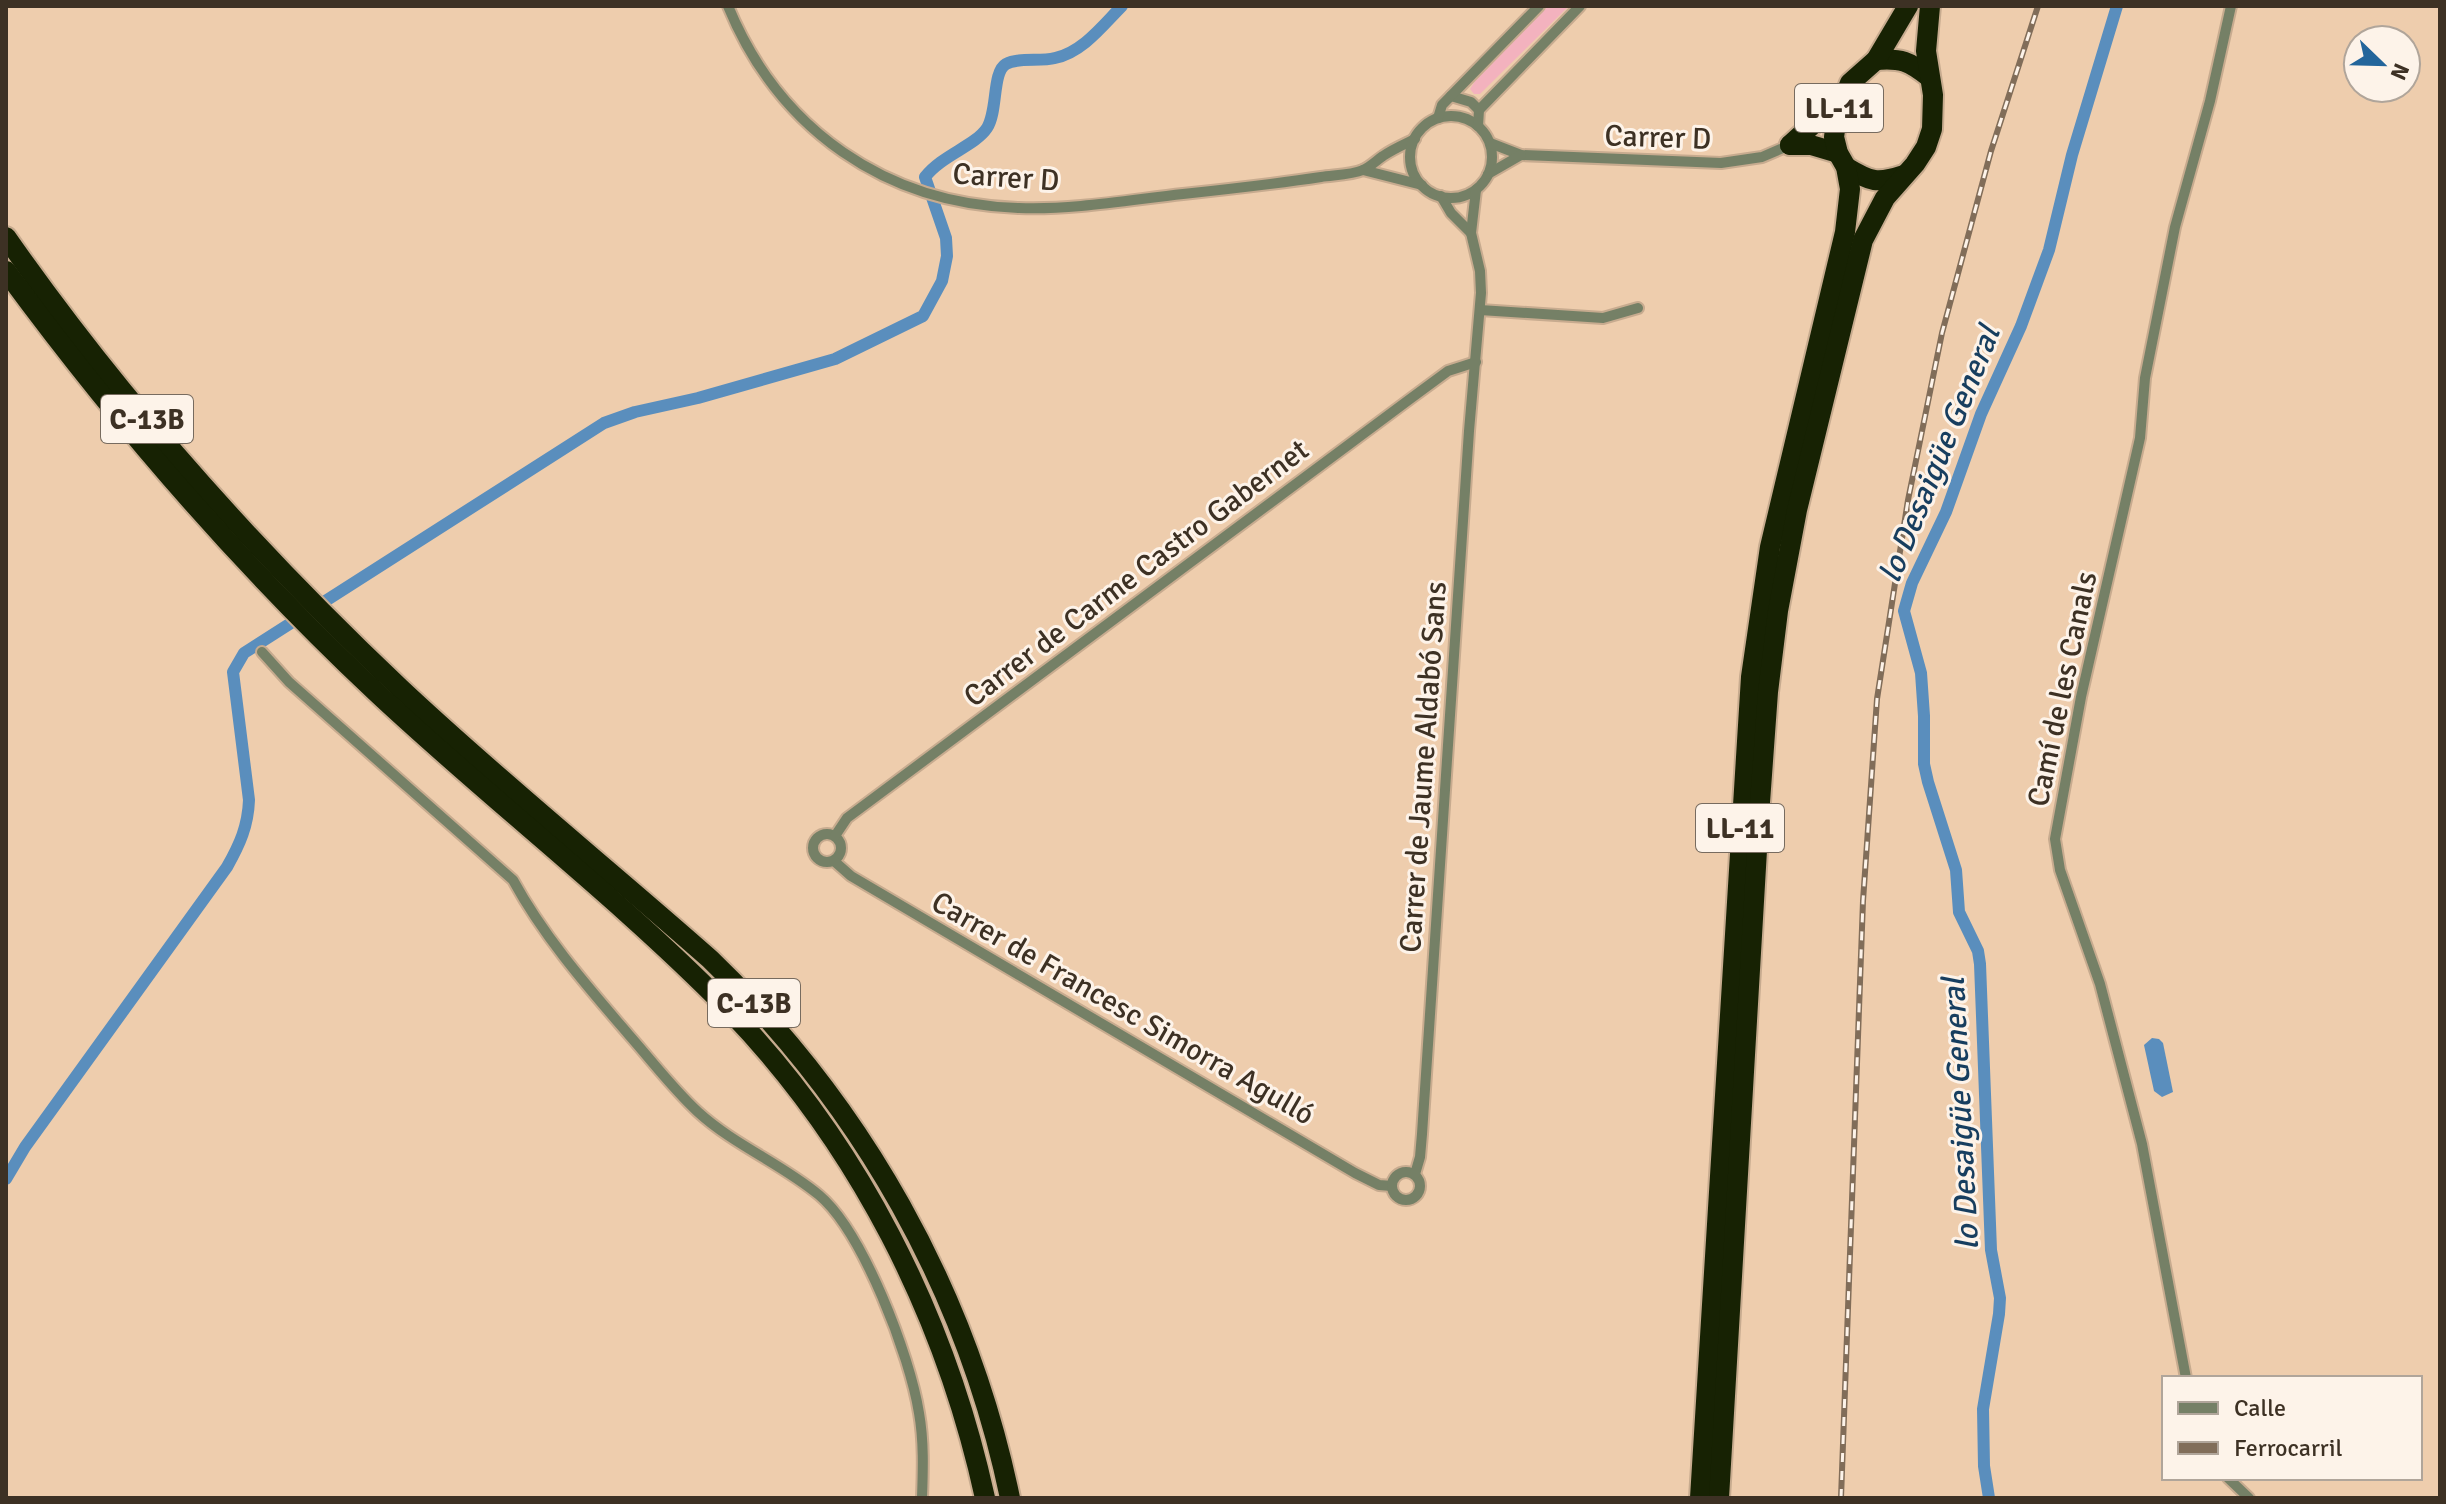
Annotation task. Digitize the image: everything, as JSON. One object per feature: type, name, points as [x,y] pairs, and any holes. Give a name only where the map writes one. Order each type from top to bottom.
[{"type":"highway","name":"LL-11","points":[[1700,1498],[1751,677],[1770,547],[1845,232],[1850,189],[1834,137],[1843,97],[1850,83],[1876,60],[1908,6]]},
{"type":"highway","name":"LL-11","points":[[1719,1498],[1759,816],[1768,692],[1778,611],[1801,495],[1857,260],[1877,209],[1926,147],[1932,129],[1933,95],[1926,26],[1930,6]]},
{"type":"highway","name":"LL-11","points":[[1876,60],[1894,59],[1911,63],[1929,77]]},
{"type":"highway","points":[[1790,145],[1843,97]]},
{"type":"highway","points":[[1790,145],[1811,145],[1842,160]]},
{"type":"highway","name":"LL-11","points":[[1842,160],[1868,180],[1884,182],[1904,175]]},
{"type":"highway","name":"C-13B","points":[[6,237],[126,394],[294,597]]},
{"type":"highway","name":"C-13B","points":[[6,271],[86,377],[156,462],[327,630],[427,739],[692,974],[795,1086],[865,1189],[913,1280],[957,1392],[985,1498]]},
{"type":"highway","name":"C-13B","points":[[327,630],[710,959],[782,1034],[833,1097],[903,1208],[951,1306],[987,1404],[1010,1498]]},
{"type":"street","name":"Carrer D","points":[[728,6],[739,33],[762,69],[789,105],[815,131],[843,153],[920,193],[986,206],[1023,208],[1103,203],[1363,170],[1422,185]]},
{"type":"street","points":[[1438,118],[1442,105],[1539,6]]},
{"type":"street","points":[[1478,126],[1479,110],[1580,6]]},
{"type":"street","name":"Camí de les Canals","points":[[2186,1376],[2139,1132],[2100,984],[2060,870],[2055,839],[2081,697],[2140,438],[2145,378],[2175,227],[2210,101],[2231,6]]},
{"type":"street","points":[[1451,96],[1471,102],[1479,110]]},
{"type":"street","points":[[1471,233],[1476,190],[1491,164],[1490,143],[1478,126],[1463,118],[1438,118],[1423,128],[1415,139],[1411,162],[1416,178],[1441,196],[1459,197],[1476,190]]},
{"type":"street","name":"Carrer D","points":[[1363,170],[1385,154],[1415,139]]},
{"type":"street","name":"Carrer D","points":[[1490,143],[1521,155],[1721,163],[1762,157],[1790,145]]},
{"type":"street","points":[[1488,174],[1521,155]]},
{"type":"street","points":[[1441,196],[1451,213],[1471,233]]},
{"type":"street","name":"Carrer de Jaume Aldabó Sans","points":[[1415,1174],[1421,1145],[1469,431],[1480,310],[1480,271],[1471,233]]},
{"type":"street","points":[[1480,310],[1603,318],[1638,308]]},
{"type":"street","name":"Carrer de Carme Castro Gabernet","points":[[835,836],[847,818],[1448,371],[1476,362]]},
{"type":"street","points":[[262,652],[289,682],[513,880],[531,913],[571,966],[700,1114],[822,1197],[849,1229],[890,1317],[916,1394],[922,1437],[922,1498]]},
{"type":"street","points":[[821,835],[835,836],[841,846],[840,855],[834,861],[825,862],[817,858],[813,846],[821,835]]},
{"type":"street","name":"Carrer de Francesc Simorra Agulló","points":[[834,861],[851,876],[1355,1173],[1379,1185],[1392,1186]]},
{"type":"street","points":[[1406,1171],[1415,1174],[1420,1187],[1413,1198],[1399,1198],[1392,1186],[1397,1174],[1406,1171]]},
{"type":"street","points":[[2230,1480],[2249,1498]]},
{"type":"shaded area","points":[[1548,6],[1569,6],[1480,94],[1474,94],[1470,89],[1475,81]]},
{"type":"water","points":[[2152,1038],[2163,1043],[2173,1092],[2162,1097],[2154,1091],[2144,1045]]},
{"type":"waterway","points":[[6,1179],[25,1147],[227,867],[239,843],[249,800],[233,672],[244,653],[604,423],[835,359],[923,316],[942,281],[947,256],[946,238],[925,177],[987,128],[999,75],[1006,64],[1065,55],[1092,37],[1122,6]]},
{"type":"waterway","name":"lo Desaigüe General","points":[[1989,1498],[1984,1466],[1983,1409],[2000,1298],[1991,1250],[1980,964],[1978,951],[1959,912],[1956,870],[1924,764],[1921,673],[1904,611],[1912,583],[1946,512],[1981,414],[2021,326],[2049,250],[2072,155],[2117,6]]},
{"type":"railway","points":[[1841,1498],[1863,901],[1877,699],[1908,500],[1942,333],[1991,151],[2038,6]]}]
